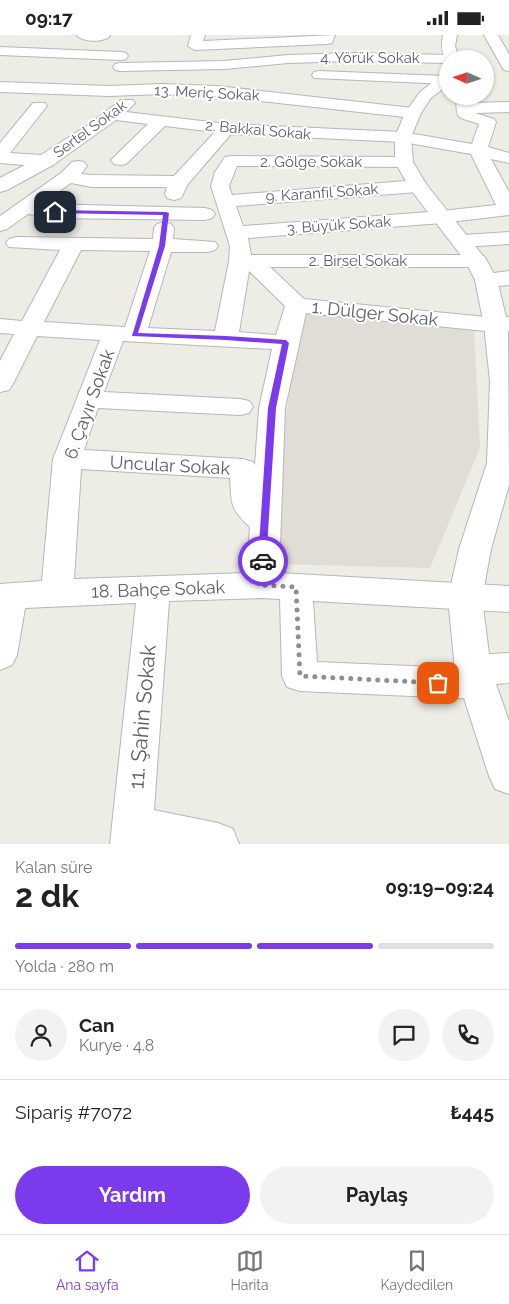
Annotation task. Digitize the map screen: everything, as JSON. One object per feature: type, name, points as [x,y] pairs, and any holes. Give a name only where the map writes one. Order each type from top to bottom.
[{"type":"street","points":[[83,35],[103,36]]},
{"type":"street","points":[[193,35],[216,35]]},
{"type":"street","points":[[198,35],[195,45],[327,40],[328,35]]},
{"type":"street","points":[[450,35],[418,186],[484,265],[503,325],[506,380],[505,463],[475,549],[465,598],[475,677],[509,776]]},
{"type":"street","points":[[491,35],[509,68],[494,68]]},
{"type":"street","points":[[2,43],[91,65]]},
{"type":"street","points":[[72,88],[91,65],[137,49]]},
{"type":"street","points":[[110,91],[119,54]]},
{"type":"street","name":"4. Yörük Sokak","points":[[119,54],[176,66],[224,65],[288,59],[342,57],[343,67],[437,99]]},
{"type":"street","points":[[286,75],[288,59]]},
{"type":"street","points":[[182,123],[219,91],[224,65]]},
{"type":"street","points":[[162,89],[176,66]]},
{"type":"street","points":[[319,75],[437,99],[509,107]]},
{"type":"street","name":"13. Meriç Sokak","points":[[0,87],[72,88],[138,93],[162,89],[219,91],[360,106],[437,99]]},
{"type":"street","name":"Sertel Sokak","points":[[0,186],[45,161],[113,115],[138,93],[176,101]]},
{"type":"street","points":[[494,94],[509,93]]},
{"type":"street","points":[[25,208],[55,212],[173,197],[229,129],[264,96]]},
{"type":"street","points":[[437,99],[478,150],[509,158]]},
{"type":"street","points":[[437,99],[465,115],[488,122],[478,150]]},
{"type":"street","name":"2. Bakkal Sokak","points":[[113,115],[229,129],[338,135],[437,99]]},
{"type":"street","name":"2. Gölge Sokak","points":[[225,201],[220,186],[224,172],[232,161],[437,99]]},
{"type":"street","points":[[284,133],[312,101]]},
{"type":"street","points":[[0,156],[39,106]]},
{"type":"street","points":[[338,135],[360,106]]},
{"type":"street","points":[[120,160],[162,121]]},
{"type":"street","name":"3. Büyük Sokak","points":[[235,233],[442,217],[508,209],[478,150]]},
{"type":"street","points":[[0,156],[45,161],[73,171],[92,181],[173,197],[205,214]]},
{"type":"street","points":[[0,225],[73,171]]},
{"type":"street","name":"9. Karanfil Sokak","points":[[225,201],[418,186]]},
{"type":"street","name":"6. Çayır Sokak","points":[[57,593],[67,459],[88,399],[124,335],[162,246],[173,197]]},
{"type":"street","points":[[225,201],[245,261],[226,338]]},
{"type":"street","points":[[8,248],[55,212]]},
{"type":"street","name":"2. Birsel Sokak","points":[[245,261],[484,265],[509,237]]},
{"type":"street","points":[[8,248],[74,244],[208,246]]},
{"type":"street","points":[[0,384],[74,244]]},
{"type":"street","points":[[245,261],[286,291],[297,305]]},
{"type":"street","name":"1. Dülger Sokak","points":[[262,585],[264,522],[272,408],[286,343],[297,305],[503,325]]},
{"type":"street","points":[[0,326],[124,335],[226,338],[286,343]]},
{"type":"street","points":[[88,399],[240,407]]},
{"type":"street","name":"Uncular Sokak","points":[[67,459],[242,469],[247,507],[264,522]]},
{"type":"street","name":"18. Bahçe Sokak","points":[[5,597],[57,593],[262,585],[509,599]]},
{"type":"street","points":[[296,587],[300,676],[475,677],[509,668]]},
{"type":"street","name":"11. Şahin Sokak","points":[[131,835],[154,589]]},
{"type":"street","points":[[0,655],[5,597]]},
{"type":"street","points":[[131,835],[218,844]]},
{"type":"shaded area","points":[[302,313],[474,328],[480,448],[430,568],[275,564],[283,436]]},
{"type":"way so far","points":[[263,561],[262,585],[296,587],[300,676],[438,683]]},
{"type":"route","points":[[55,212],[166,213],[162,246],[134,335],[226,338],[286,343],[272,408],[263,561]]}]
